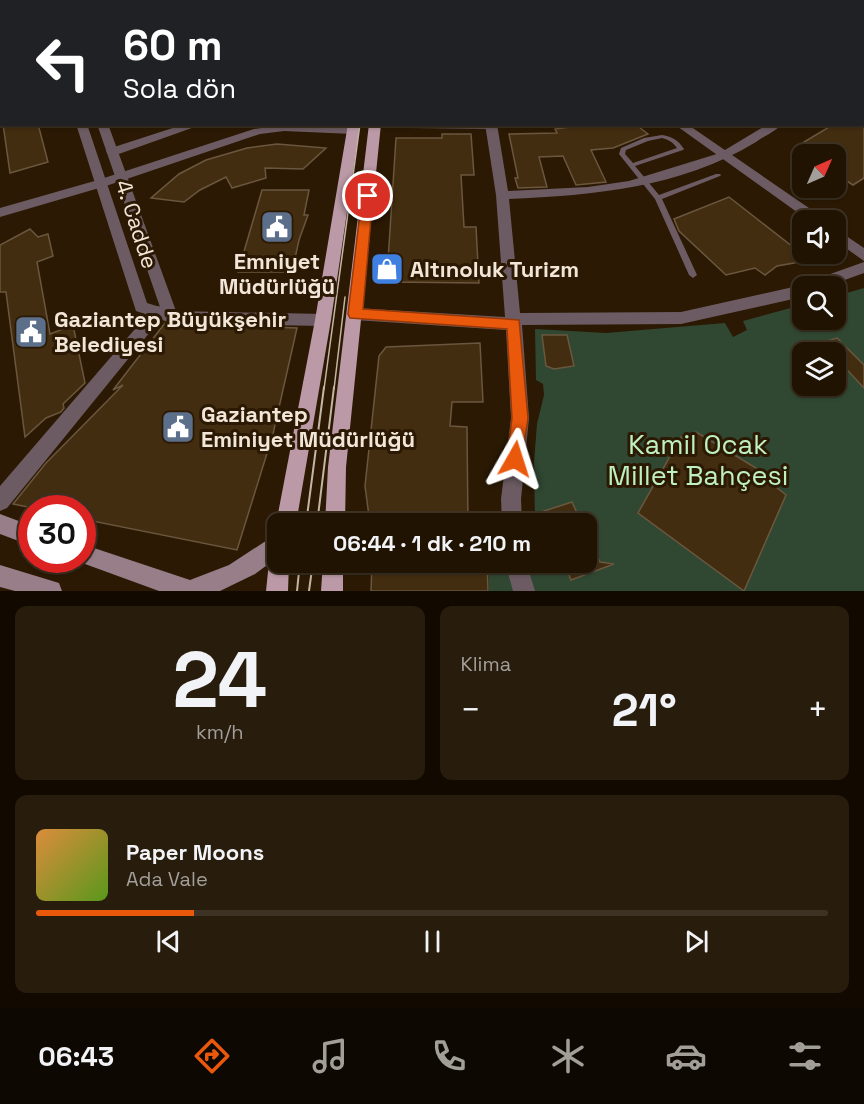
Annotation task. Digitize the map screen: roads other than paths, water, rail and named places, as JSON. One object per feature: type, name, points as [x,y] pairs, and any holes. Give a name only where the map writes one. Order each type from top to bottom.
[{"type":"main road","points":[[335,513],[337,467],[375,126]]},
{"type":"main road","points":[[288,513],[323,320],[354,128]]},
{"type":"main road","points":[[0,525],[18,531]]},
{"type":"main road","points":[[96,559],[190,591],[238,573],[267,551]]},
{"type":"main road","points":[[277,591],[278,573]]},
{"type":"main road","points":[[332,590],[333,573]]},
{"type":"main road","points":[[0,576],[51,591]]},
{"type":"street","name":"4. Cadde","points":[[82,126],[141,307],[166,311]]},
{"type":"street","points":[[103,126],[122,176],[166,311]]},
{"type":"street","points":[[112,152],[192,126]]},
{"type":"street","points":[[491,126],[502,195],[520,418],[512,513]]},
{"type":"street","points":[[682,126],[802,210]]},
{"type":"street","points":[[502,195],[588,191],[644,181],[724,156],[774,126]]},
{"type":"street","points":[[0,213],[102,183],[257,128],[354,128]]},
{"type":"street","points":[[846,242],[864,256]]},
{"type":"street","points":[[840,276],[864,267]]},
{"type":"street","points":[[355,314],[513,322],[681,318],[792,293]]},
{"type":"street","points":[[166,311],[323,320]]},
{"type":"street","points":[[0,501],[166,311]]},
{"type":"street","points":[[519,573],[524,591]]},
{"type":"lane","points":[[409,126],[491,126]]},
{"type":"lane","points":[[633,165],[681,149],[669,137],[660,135],[623,149],[622,154],[658,198],[693,275]]},
{"type":"lane","points":[[658,198],[718,175]]},
{"type":"tram line","points":[[324,389],[360,126]]},
{"type":"tram line","points":[[334,389],[345,297]]},
{"type":"tram line","points":[[307,513],[324,387]]},
{"type":"tram line","points":[[318,513],[334,387]]},
{"type":"tram line","points":[[297,591],[299,573]]},
{"type":"tram line","points":[[309,591],[311,573]]},
{"type":"place","name":"Emniyet Müdürlüğü","points":[[277,227]]},
{"type":"place","name":"Altınoluk Turizm","points":[[387,269]]},
{"type":"place","name":"Gaziantep Büyükşehir Belediyesi","points":[[31,332]]},
{"type":"place","name":"Gaziantep Eminiyet Müdürlüğü","points":[[178,427]]},
{"type":"park label","name":"Kamil Ocak Millet Bahçesi","points":[[698,460]]}]
